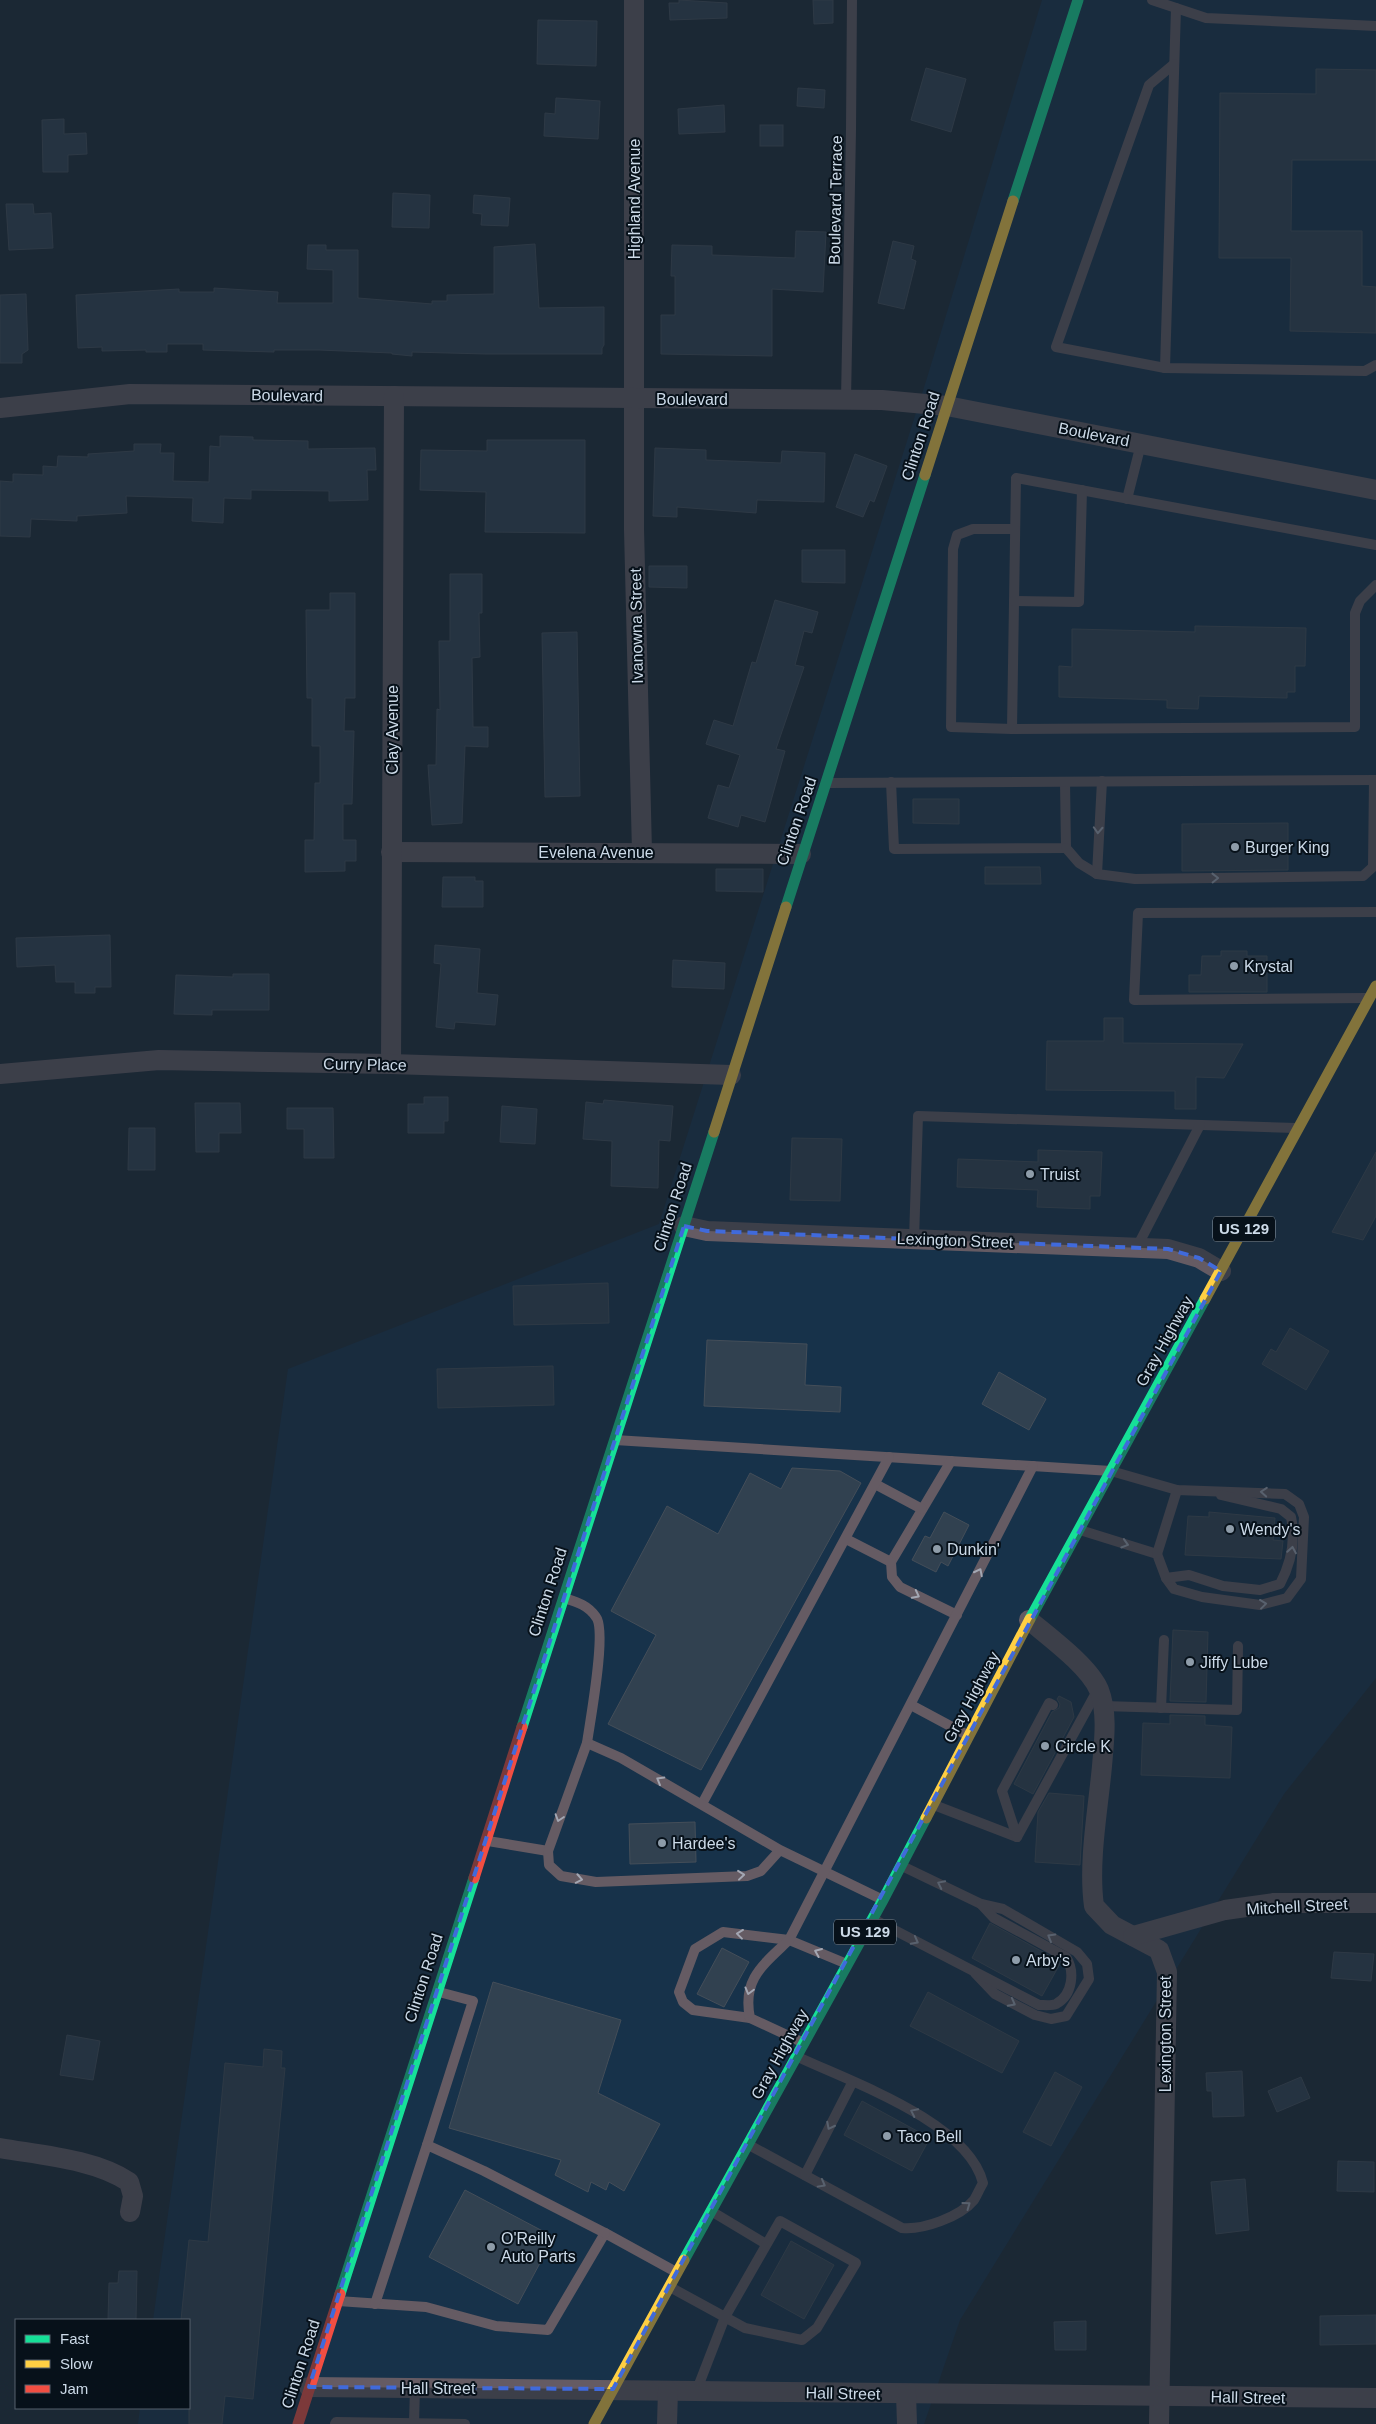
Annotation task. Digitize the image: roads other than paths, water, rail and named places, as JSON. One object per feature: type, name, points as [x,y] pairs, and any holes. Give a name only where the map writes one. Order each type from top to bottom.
[{"type":"main road","name":"Clinton Road","points":[[298,2424],[484,1840],[684,1226],[801,854],[826,783],[1078,0]]},
{"type":"main road","name":"Gray Highway","points":[[594,2424],[872,1919],[1029,1620],[1376,986]]},
{"type":"street","name":"Highland Avenue","points":[[634,0],[634,399]]},
{"type":"street","name":"Boulevard","points":[[0,408],[130,394],[882,400],[947,406],[1376,490]]},
{"type":"street","name":"Clay Avenue","points":[[391,1064],[394,396]]},
{"type":"street","name":"Ivanowna Street","points":[[634,399],[634,529],[642,852]]},
{"type":"street","name":"Evelena Avenue","points":[[391,852],[801,854]]},
{"type":"street","name":"Curry Place","points":[[0,1074],[159,1060],[391,1064],[731,1075]]},
{"type":"street","name":"Lexington Street","points":[[684,1226],[708,1231],[1168,1248],[1199,1258],[1221,1271]]},
{"type":"street","points":[[1029,1620],[1078,1662],[1100,1697]]},
{"type":"street","name":"Lexington Street","points":[[1100,1697],[1104,1743],[1093,1874],[1094,1906],[1112,1925],[1159,1950],[1167,1972],[1159,2424]]},
{"type":"street","name":"Mitchell Street","points":[[1132,1936],[1225,1910],[1274,1903],[1376,1903]]},
{"type":"street","points":[[0,2148],[86,2165],[116,2173],[129,2182],[132,2196],[130,2212]]},
{"type":"street","name":"Hall Street","points":[[310,2387],[1376,2398]]},
{"type":"street","points":[[667,2424],[668,2391]]},
{"type":"street","points":[[906,2394],[907,2424]]},
{"type":"lane","name":"Boulevard Terrace","points":[[846,400],[852,0]]},
{"type":"lane","points":[[1152,0],[1206,18],[1376,26]]},
{"type":"lane","points":[[1165,368],[1176,8]]},
{"type":"lane","points":[[1174,64],[1150,85],[1056,347],[1165,368],[1365,371],[1376,365]]},
{"type":"lane","points":[[1127,499],[1140,444]]},
{"type":"lane","points":[[1012,729],[1016,478],[1376,545]]},
{"type":"lane","points":[[1014,601],[1079,602],[1082,490]]},
{"type":"lane","points":[[1015,529],[973,529],[957,534],[952,549],[951,727],[1012,729],[1355,727],[1355,613],[1360,601],[1376,585]]},
{"type":"lane","points":[[826,783],[1375,780],[1374,867],[1363,876],[1135,879],[1097,874],[1079,863],[1066,848],[1065,782]]},
{"type":"lane","points":[[1097,874],[1102,781]]},
{"type":"lane","points":[[892,782],[894,849],[1066,848]]},
{"type":"lane","points":[[1369,998],[1134,1000],[1138,913],[1376,912]]},
{"type":"lane","points":[[914,1239],[918,1116],[1299,1128]]},
{"type":"lane","points":[[1136,1247],[1200,1125]]},
{"type":"lane","points":[[614,1440],[1111,1471],[1177,1490],[1285,1494],[1299,1504],[1304,1517],[1300,1579],[1287,1598],[1260,1605],[1202,1597],[1174,1588],[1166,1578],[1157,1554],[1177,1490]]},
{"type":"lane","points":[[702,1804],[889,1457]]},
{"type":"lane","points":[[951,1461],[891,1562],[892,1577],[900,1587],[956,1615]]},
{"type":"lane","points":[[750,2018],[746,2000],[752,1979],[766,1962],[789,1940],[1033,1466]]},
{"type":"lane","points":[[875,1484],[922,1509]]},
{"type":"lane","points":[[1166,1578],[1189,1575],[1223,1586],[1260,1590],[1280,1584],[1289,1568],[1294,1532],[1291,1517],[1281,1509],[1206,1491]]},
{"type":"lane","points":[[1079,1530],[1157,1554]]},
{"type":"lane","points":[[846,1538],[891,1562]]},
{"type":"lane","points":[[563,1597],[586,1606],[598,1618],[600,1634],[598,1666],[587,1743],[548,1851],[549,1865],[561,1876],[596,1882],[747,1876],[761,1871],[780,1850]]},
{"type":"lane","points":[[1161,1708],[1164,1640]]},
{"type":"lane","points":[[1017,1836],[1041,1786],[1078,1719],[1100,1697],[1161,1708],[1237,1710],[1238,1646]]},
{"type":"lane","points":[[1017,1836],[1002,1791],[1040,1725],[1049,1703],[1053,1705]]},
{"type":"lane","points":[[911,1705],[968,1736]]},
{"type":"lane","points":[[587,1743],[622,1758],[780,1850],[882,1900]]},
{"type":"lane","points":[[933,1804],[1017,1836]]},
{"type":"lane","points":[[484,1840],[548,1851]]},
{"type":"lane","points":[[901,1865],[981,1904],[1003,1909],[1077,1952],[1087,1964],[1089,1979],[1066,2016],[1051,2020],[1034,2016],[995,1994],[975,1973]]},
{"type":"lane","points":[[872,1919],[975,1973],[1040,2004],[1054,2004],[1062,1998],[1072,1979],[1072,1966],[1066,1957],[994,1918],[981,1904]]},
{"type":"lane","points":[[804,2042],[750,2018],[693,2010],[683,2002],[679,1992],[694,1949],[723,1932],[789,1940],[847,1964]]},
{"type":"lane","points":[[376,2304],[473,2000],[436,1991]]},
{"type":"lane","points":[[748,2144],[902,2228],[915,2229],[947,2218],[973,2201],[983,2183],[979,2169],[950,2135],[923,2116],[796,2056]]},
{"type":"lane","points":[[804,2175],[852,2083]]},
{"type":"lane","points":[[427,2145],[484,2171],[605,2233],[677,2273]]},
{"type":"lane","points":[[711,2211],[766,2244]]},
{"type":"lane","points":[[670,2287],[725,2317],[745,2328],[802,2340],[817,2328],[856,2264],[780,2221],[725,2317],[696,2392]]},
{"type":"lane","points":[[337,2301],[426,2307],[496,2326],[548,2330],[605,2233]]},
{"type":"lane","points":[[414,2423],[415,2388]]},
{"type":"lane","points":[[335,2424],[336,2422],[465,2424]]},
{"type":"place","name":"Burger King","points":[[1235,847]]},
{"type":"place","name":"Krystal","points":[[1234,966]]},
{"type":"place","name":"Truist","points":[[1030,1174]]},
{"type":"place","name":"Wendy's","points":[[1230,1529]]},
{"type":"place","name":"Dunkin'","points":[[937,1549]]},
{"type":"place","name":"Jiffy Lube","points":[[1190,1662]]},
{"type":"place","name":"Circle K","points":[[1045,1746]]},
{"type":"place","name":"Hardee's","points":[[662,1843]]},
{"type":"place","name":"Arby's","points":[[1016,1960]]},
{"type":"place","name":"Taco Bell","points":[[887,2136]]},
{"type":"place","name":"O'Reilly Auto Parts","points":[[491,2247]]}]
